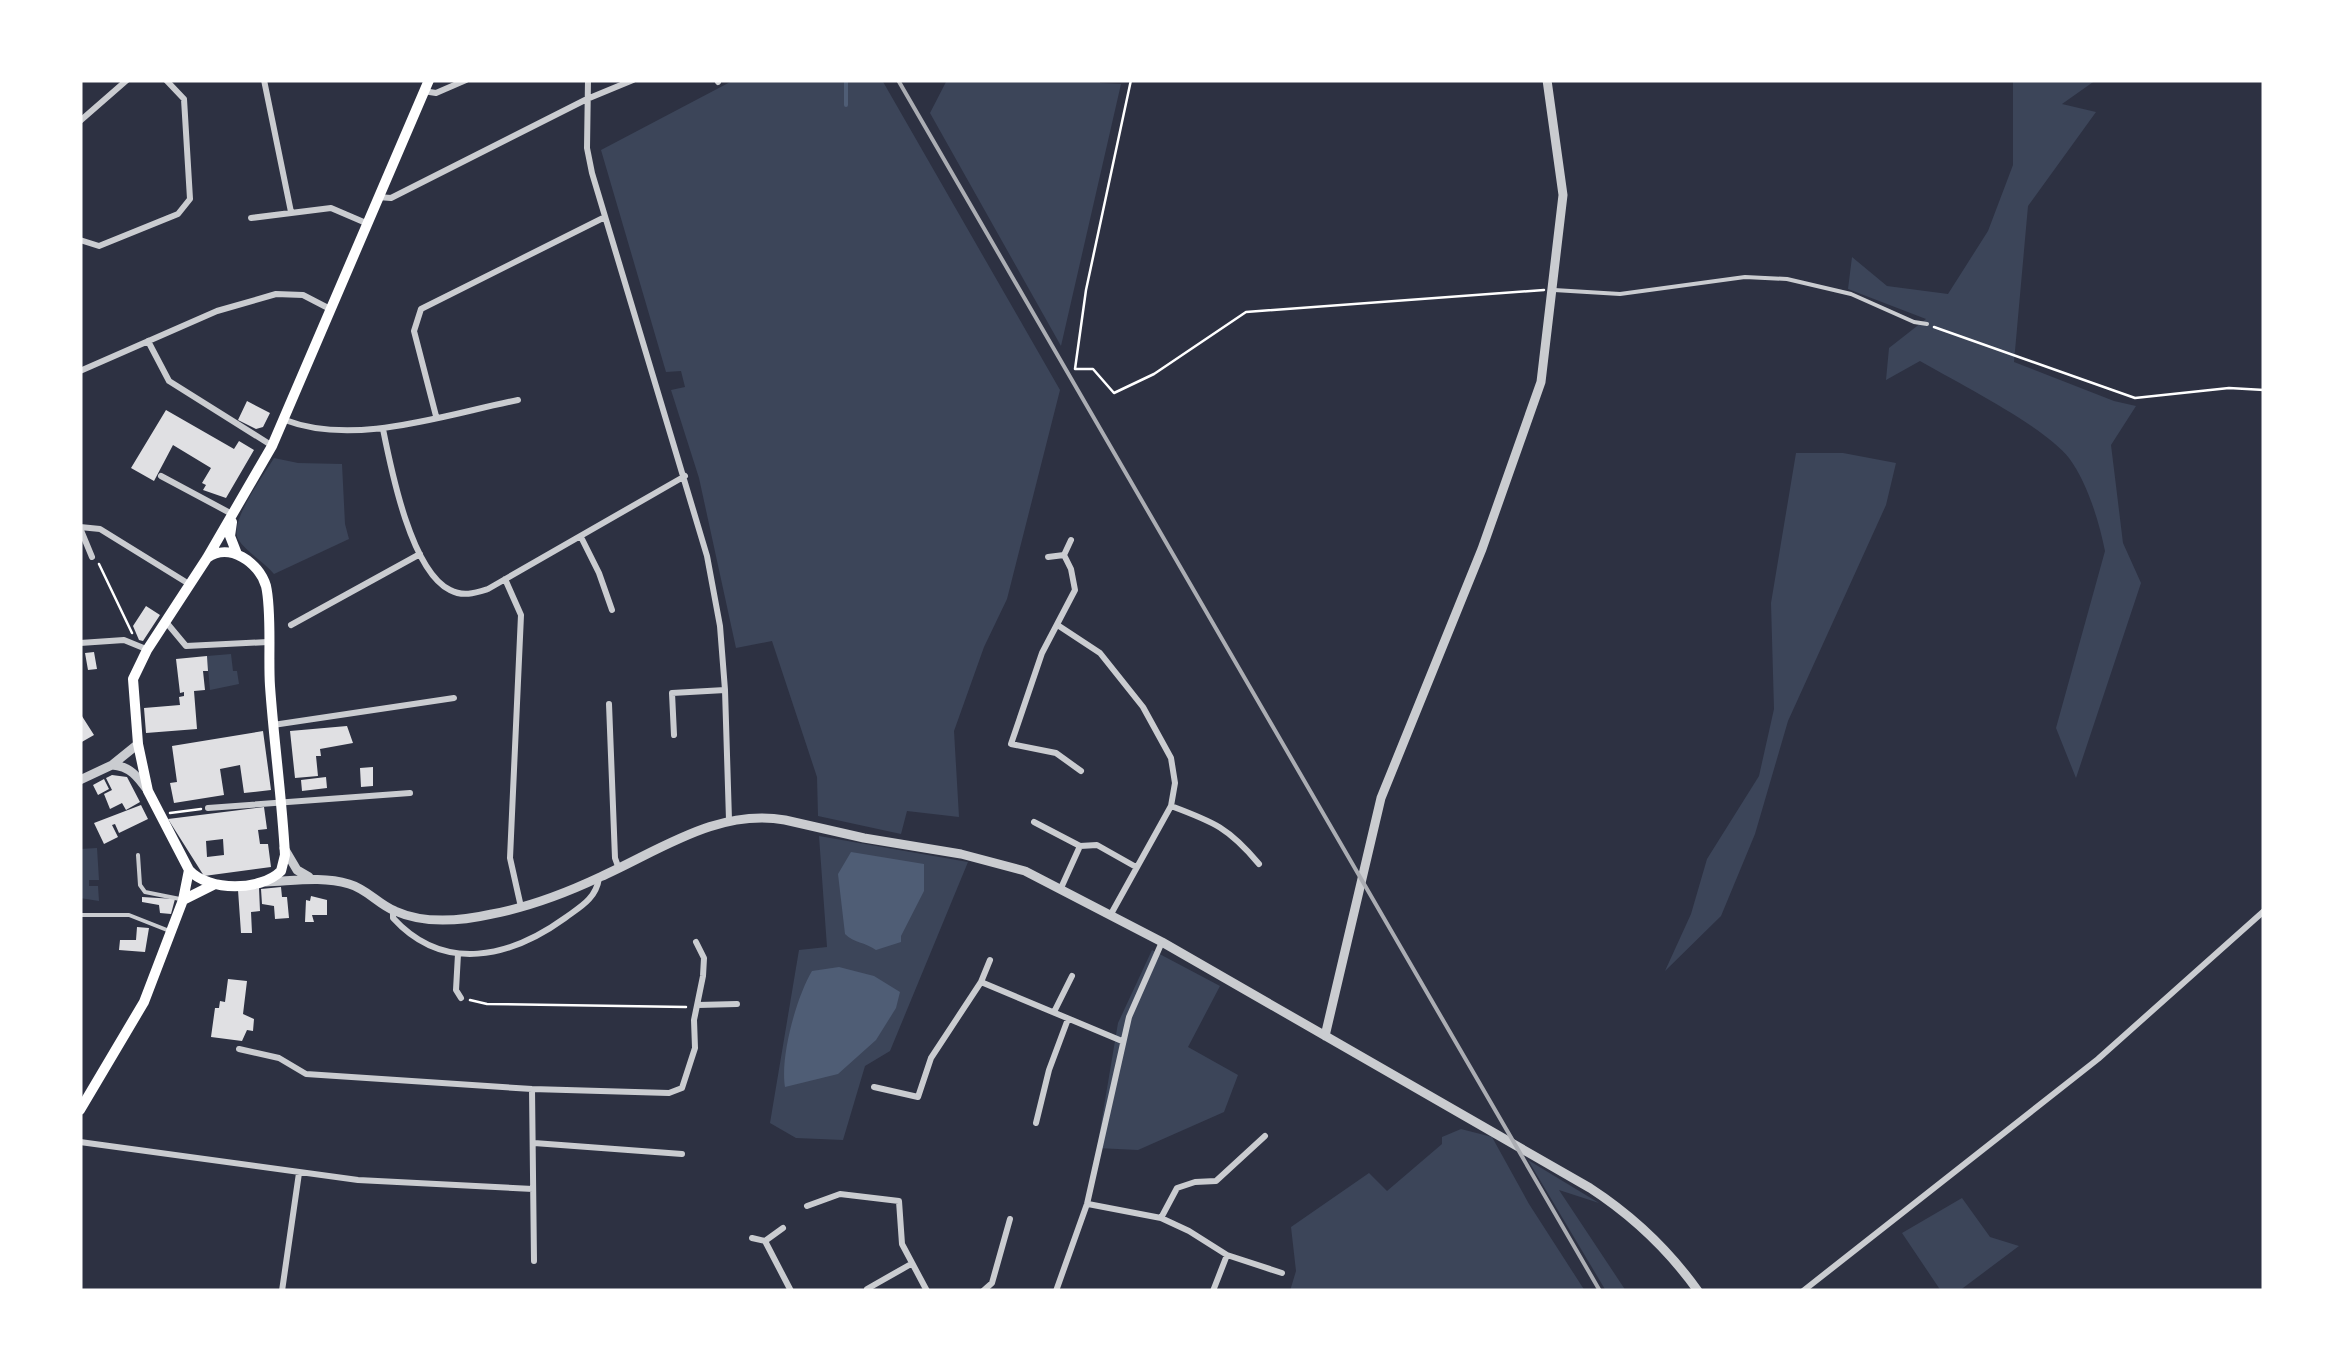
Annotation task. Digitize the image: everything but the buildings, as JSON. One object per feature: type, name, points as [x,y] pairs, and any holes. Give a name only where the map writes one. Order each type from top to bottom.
[{"type":"main road","points":[[207,558],[220,551],[237,554],[265,582],[284,848],[281,871],[262,883],[216,884],[199,880],[189,870],[148,791],[132,686],[142,646],[190,585],[285,420],[426,86]]},
{"type":"main road","points":[[233,515],[230,536],[237,554]]},
{"type":"main road","points":[[80,1110],[138,1014],[184,900],[189,870]]},
{"type":"main road","points":[[184,900],[216,884]]},
{"type":"street","points":[[80,121],[127,80]]},
{"type":"street","points":[[80,240],[99,246],[178,214],[190,200],[184,99],[166,80]]},
{"type":"street","points":[[264,80],[291,212]]},
{"type":"street","points":[[426,86],[436,94],[466,80]]},
{"type":"street","points":[[588,80],[587,148],[707,556],[720,626],[728,820]]},
{"type":"street","points":[[378,197],[391,198],[586,99],[634,80]]},
{"type":"street","points":[[1325,1036],[1381,798],[1482,550],[1542,382],[1563,195],[1547,80]]},
{"type":"street","points":[[251,218],[331,208],[366,223]]},
{"type":"street","points":[[436,416],[414,331],[421,309],[605,217]]},
{"type":"street","points":[[80,371],[217,311],[276,294],[303,296],[330,309]]},
{"type":"street","points":[[148,341],[169,381],[272,446]]},
{"type":"street","points":[[285,420],[322,430],[383,429],[518,400]]},
{"type":"street","points":[[383,429],[392,477],[420,554],[438,582],[458,593],[472,594],[505,579],[685,476]]},
{"type":"street","points":[[162,476],[233,515]]},
{"type":"street","points":[[92,558],[80,528],[100,529],[190,585]]},
{"type":"street","points":[[581,538],[600,573],[612,610]]},
{"type":"street","points":[[1064,555],[1071,540]]},
{"type":"street","points":[[291,625],[420,554]]},
{"type":"street","points":[[1048,557],[1064,555]]},
{"type":"street","points":[[1064,555],[1072,568],[1075,590],[1042,653],[1011,744],[1056,753],[1081,770]]},
{"type":"street","points":[[505,579],[521,615],[510,858],[521,907]]},
{"type":"street","points":[[165,621],[186,646],[268,642]]},
{"type":"street","points":[[1059,626],[1100,653],[1143,707],[1171,758],[1175,782],[1170,806],[1111,914]]},
{"type":"street","points":[[80,643],[124,640],[142,646]]},
{"type":"street","points":[[674,735],[672,694],[725,690]]},
{"type":"street","points":[[273,725],[454,698]]},
{"type":"street","points":[[610,704],[618,868]]},
{"type":"street","points":[[80,780],[112,765],[138,744]]},
{"type":"street","points":[[112,765],[135,774],[148,791]]},
{"type":"street","points":[[208,808],[410,793]]},
{"type":"street","points":[[1170,806],[1212,821],[1235,835],[1259,864]]},
{"type":"street","points":[[262,883],[333,880],[360,887],[393,911],[422,918],[448,920],[491,915],[600,878],[701,829],[728,820],[774,818],[1013,866],[1162,942],[1590,1188],[1666,1249],[1698,1291]]},
{"type":"street","points":[[1034,822],[1080,846],[1097,846],[1136,867]]},
{"type":"street","points":[[1062,888],[1080,846]]},
{"type":"street","points":[[284,848],[297,870],[312,879]]},
{"type":"street","points":[[393,911],[393,918],[416,938],[458,954],[486,954],[514,948],[542,934],[592,898],[600,878]]},
{"type":"street","points":[[1803,1291],[2098,1059],[2264,912]]},
{"type":"street","points":[[239,1049],[275,1057],[306,1074],[532,1090],[669,1093],[682,1088],[695,1048],[704,958],[696,942]]},
{"type":"street","points":[[1056,1291],[1087,1204],[1129,1017],[1162,942]]},
{"type":"street","points":[[458,954],[456,990],[462,998]]},
{"type":"street","points":[[874,1087],[918,1096],[931,1058],[981,982],[990,960]]},
{"type":"street","points":[[1054,1012],[1072,976]]},
{"type":"street","points":[[981,982],[1122,1041]]},
{"type":"street","points":[[698,1004],[737,1004]]},
{"type":"street","points":[[1036,1123],[1049,1070],[1068,1019]]},
{"type":"street","points":[[275,1057],[284,1049]]},
{"type":"street","points":[[532,1090],[534,1261]]},
{"type":"street","points":[[1161,1218],[1177,1188],[1216,1181],[1265,1136]]},
{"type":"street","points":[[80,1142],[358,1180],[533,1189]]},
{"type":"street","points":[[533,1144],[682,1154]]},
{"type":"street","points":[[283,1291],[298,1173]]},
{"type":"street","points":[[807,1206],[840,1194],[899,1201],[898,1227],[911,1264],[927,1291]]},
{"type":"street","points":[[1087,1204],[1161,1218],[1227,1255],[1282,1273]]},
{"type":"street","points":[[983,1291],[992,1283],[1010,1218]]},
{"type":"street","points":[[752,1238],[765,1241],[784,1228]]},
{"type":"street","points":[[765,1241],[791,1291]]},
{"type":"street","points":[[1213,1291],[1227,1255]]},
{"type":"street","points":[[867,1289],[911,1264]]},
{"type":"lane","points":[[1554,290],[1620,294],[1745,277],[1787,279],[1851,294],[1927,324]]},
{"type":"lane","points":[[138,855],[140,885],[145,892],[184,900]]},
{"type":"lane","points":[[80,914],[140,918],[172,932]]},
{"type":"path","points":[[1131,80],[1086,290],[1075,368],[1093,369],[1114,393],[1154,374],[1246,312],[1554,290]]},
{"type":"path","points":[[1927,324],[2136,398],[2228,388],[2264,390]]},
{"type":"path","points":[[92,558],[98,562],[142,646]]},
{"type":"path","points":[[158,814],[208,808]]},
{"type":"path","points":[[462,998],[487,1004],[698,1004]]},
{"type":"shaded area","points":[[734,80],[882,80],[1060,390],[1007,599],[984,647],[954,731],[959,817],[907,811],[901,834],[818,816],[817,777],[772,641],[736,648],[699,478],[671,390],[685,387],[681,371],[666,372],[601,150]]},
{"type":"shaded area","points":[[947,80],[1100,80],[1121,84],[1061,346],[930,113]]},
{"type":"shaded area","points":[[2013,80],[2096,80],[2062,104],[2096,112],[2028,206],[2014,362],[2136,406],[2111,445],[2123,543],[2141,583],[2076,778],[2056,728],[2105,551],[2081,478],[2069,458],[2041,432],[1920,361],[1886,380],[1889,348],[1926,319],[1848,289],[1852,257],[1887,286],[1948,294],[1988,231],[2013,165]]},
{"type":"shaded area","points":[[1796,453],[1843,453],[1896,463],[1886,505],[1788,721],[1755,834],[1721,916],[1665,971],[1691,914],[1707,859],[1759,776],[1774,709],[1771,603]]},
{"type":"shaded area","points":[[274,458],[342,464],[349,539],[274,574],[241,544],[237,531],[243,510]]},
{"type":"shaded area","points":[[231,654],[239,684],[210,690],[207,656]]},
{"type":"shaded area","points":[[819,836],[968,862],[890,1051],[865,1066],[843,1140],[796,1138],[770,1123],[799,950],[827,947]]},
{"type":"shaded area","points":[[97,848],[99,880],[89,880],[89,886],[98,886],[99,901],[80,898],[80,849]]},
{"type":"shaded area","points":[[851,852],[924,864],[924,891],[901,942],[876,950],[845,934],[838,874]]},
{"type":"shaded area","points":[[1152,950],[1220,986],[1188,1047],[1238,1075],[1224,1112],[1138,1150],[1097,1148],[1118,1023]]},
{"type":"shaded area","points":[[839,967],[874,976],[900,992],[896,1008],[876,1040],[838,1074],[785,1087],[787,1044],[806,983],[812,971]]},
{"type":"shaded area","points":[[1461,1129],[1492,1137],[1585,1291],[1290,1291],[1296,1271],[1291,1227],[1369,1173],[1387,1191],[1442,1144],[1442,1137]]},
{"type":"shaded area","points":[[1528,1160],[1599,1203],[1559,1190],[1626,1291],[1606,1291]]},
{"type":"shaded area","points":[[1962,1198],[1990,1237],[2019,1246],[1959,1291],[1941,1291],[1902,1233]]},
{"type":"waterway","points":[[846,80],[846,105]]},
{"type":"railway","points":[[898,80],[1600,1291]]}]
